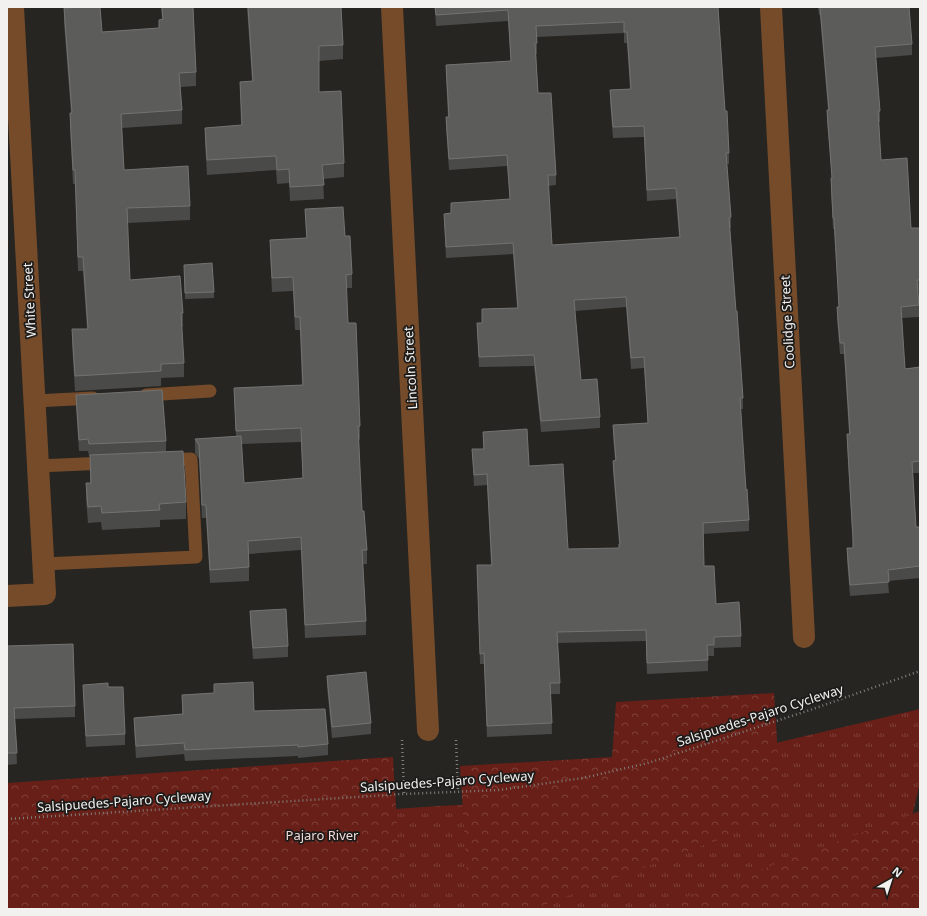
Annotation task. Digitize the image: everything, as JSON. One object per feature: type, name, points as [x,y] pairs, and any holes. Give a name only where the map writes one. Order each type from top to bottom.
[{"type":"street","name":"White Street","points":[[7,596],[45,594],[13,7]]},
{"type":"street","name":"Lincoln Street","points":[[392,7],[428,730]]},
{"type":"street","name":"Coolidge Street","points":[[771,7],[804,637]]},
{"type":"lane","points":[[131,396],[210,391]]},
{"type":"lane","points":[[35,401],[107,397]]},
{"type":"lane","points":[[44,564],[196,556],[191,459],[154,461]]},
{"type":"lane","points":[[38,466],[116,463]]},
{"type":"path","name":"Salsipuedes-Pajaro Cycleway","points":[[7,819],[404,794],[499,790],[541,785],[582,778],[648,763],[813,709],[920,670]]},
{"type":"path","points":[[402,740],[404,794]]},
{"type":"path","points":[[456,740],[458,791]]},
{"type":"green space","points":[[774,693],[782,816],[533,909],[469,909],[460,766],[612,757],[616,702]]},
{"type":"green space","points":[[920,709],[920,782],[891,909],[7,909],[7,836],[438,806],[525,802]]},
{"type":"green space","name":"Pajaro River","points":[[393,757],[402,909],[7,909],[7,783]]},
{"type":"green space","points":[[920,811],[920,909],[654,909]]},
{"type":"building","points":[[100,7],[102,32],[159,28],[159,20],[163,19],[162,7],[193,7],[196,72],[179,73],[182,110],[121,114],[124,170],[188,166],[190,206],[127,208],[130,280],[180,276],[183,313],[181,313],[184,363],[161,364],[161,371],[75,376],[72,329],[88,329],[83,257],[78,257],[75,170],[73,170],[70,113],[72,113],[64,8]]},
{"type":"building","points":[[248,7],[341,7],[343,45],[319,46],[319,92],[341,91],[344,163],[322,165],[324,185],[290,187],[289,169],[277,170],[276,156],[207,160],[205,128],[242,125],[240,82],[253,81]]},
{"type":"building","points":[[435,7],[718,7],[725,111],[727,111],[729,153],[726,153],[731,217],[729,218],[743,398],[740,398],[749,520],[703,523],[704,566],[714,566],[716,604],[739,602],[741,636],[714,637],[714,645],[707,645],[708,660],[647,663],[646,630],[557,632],[560,683],[550,683],[552,723],[487,726],[484,653],[480,654],[477,565],[492,565],[487,474],[474,475],[472,449],[484,449],[483,432],[527,429],[529,466],[563,464],[568,549],[619,548],[620,544],[613,461],[616,460],[613,425],[648,423],[644,357],[631,358],[626,297],[574,300],[581,380],[597,379],[600,417],[541,421],[534,355],[479,357],[477,323],[482,323],[482,309],[518,308],[513,243],[446,247],[444,214],[451,213],[451,203],[510,199],[507,155],[449,159],[446,117],[449,117],[446,65],[511,61],[508,10],[436,15]],"holes":[[[624,22],[624,32],[627,32],[631,89],[610,90],[613,127],[644,126],[647,190],[676,188],[680,237],[552,245],[548,175],[556,175],[551,93],[538,93],[535,43],[537,43],[536,26]]]},
{"type":"building","points":[[820,7],[909,7],[912,44],[875,47],[880,111],[878,111],[881,160],[907,158],[911,228],[920,228],[920,280],[917,280],[919,305],[901,307],[905,369],[920,367],[920,461],[912,462],[916,527],[920,527],[920,566],[888,570],[889,582],[850,585],[847,548],[853,548],[853,539],[847,434],[850,434],[844,343],[840,343],[837,307],[839,307],[827,110],[829,110]]},
{"type":"building","points":[[343,207],[345,236],[350,236],[352,274],[346,275],[348,323],[356,323],[360,426],[358,426],[362,511],[364,511],[367,550],[362,550],[366,621],[305,625],[301,537],[248,541],[249,567],[210,570],[206,505],[202,505],[199,445],[195,439],[241,436],[244,483],[303,478],[301,428],[236,431],[234,388],[303,385],[300,317],[295,317],[293,277],[272,278],[270,240],[307,238],[305,209]]},
{"type":"building","points":[[212,263],[214,292],[185,293],[184,265]]},
{"type":"building","points":[[162,390],[166,441],[89,444],[88,439],[79,440],[76,395]]},
{"type":"building","points":[[183,451],[186,502],[159,504],[160,510],[102,513],[101,506],[88,507],[86,483],[91,483],[90,455]]},
{"type":"building","points":[[286,609],[288,646],[253,648],[250,611]]},
{"type":"building","points":[[73,644],[75,706],[14,708],[17,753],[7,753],[7,646]]},
{"type":"building","points":[[366,672],[371,723],[332,727],[327,676]]},
{"type":"building","points":[[253,682],[254,711],[325,709],[328,744],[298,747],[298,745],[185,750],[184,743],[136,746],[134,718],[183,714],[182,695],[214,693],[214,684]]},
{"type":"building","points":[[108,683],[108,687],[123,687],[125,734],[86,736],[83,685]]}]
